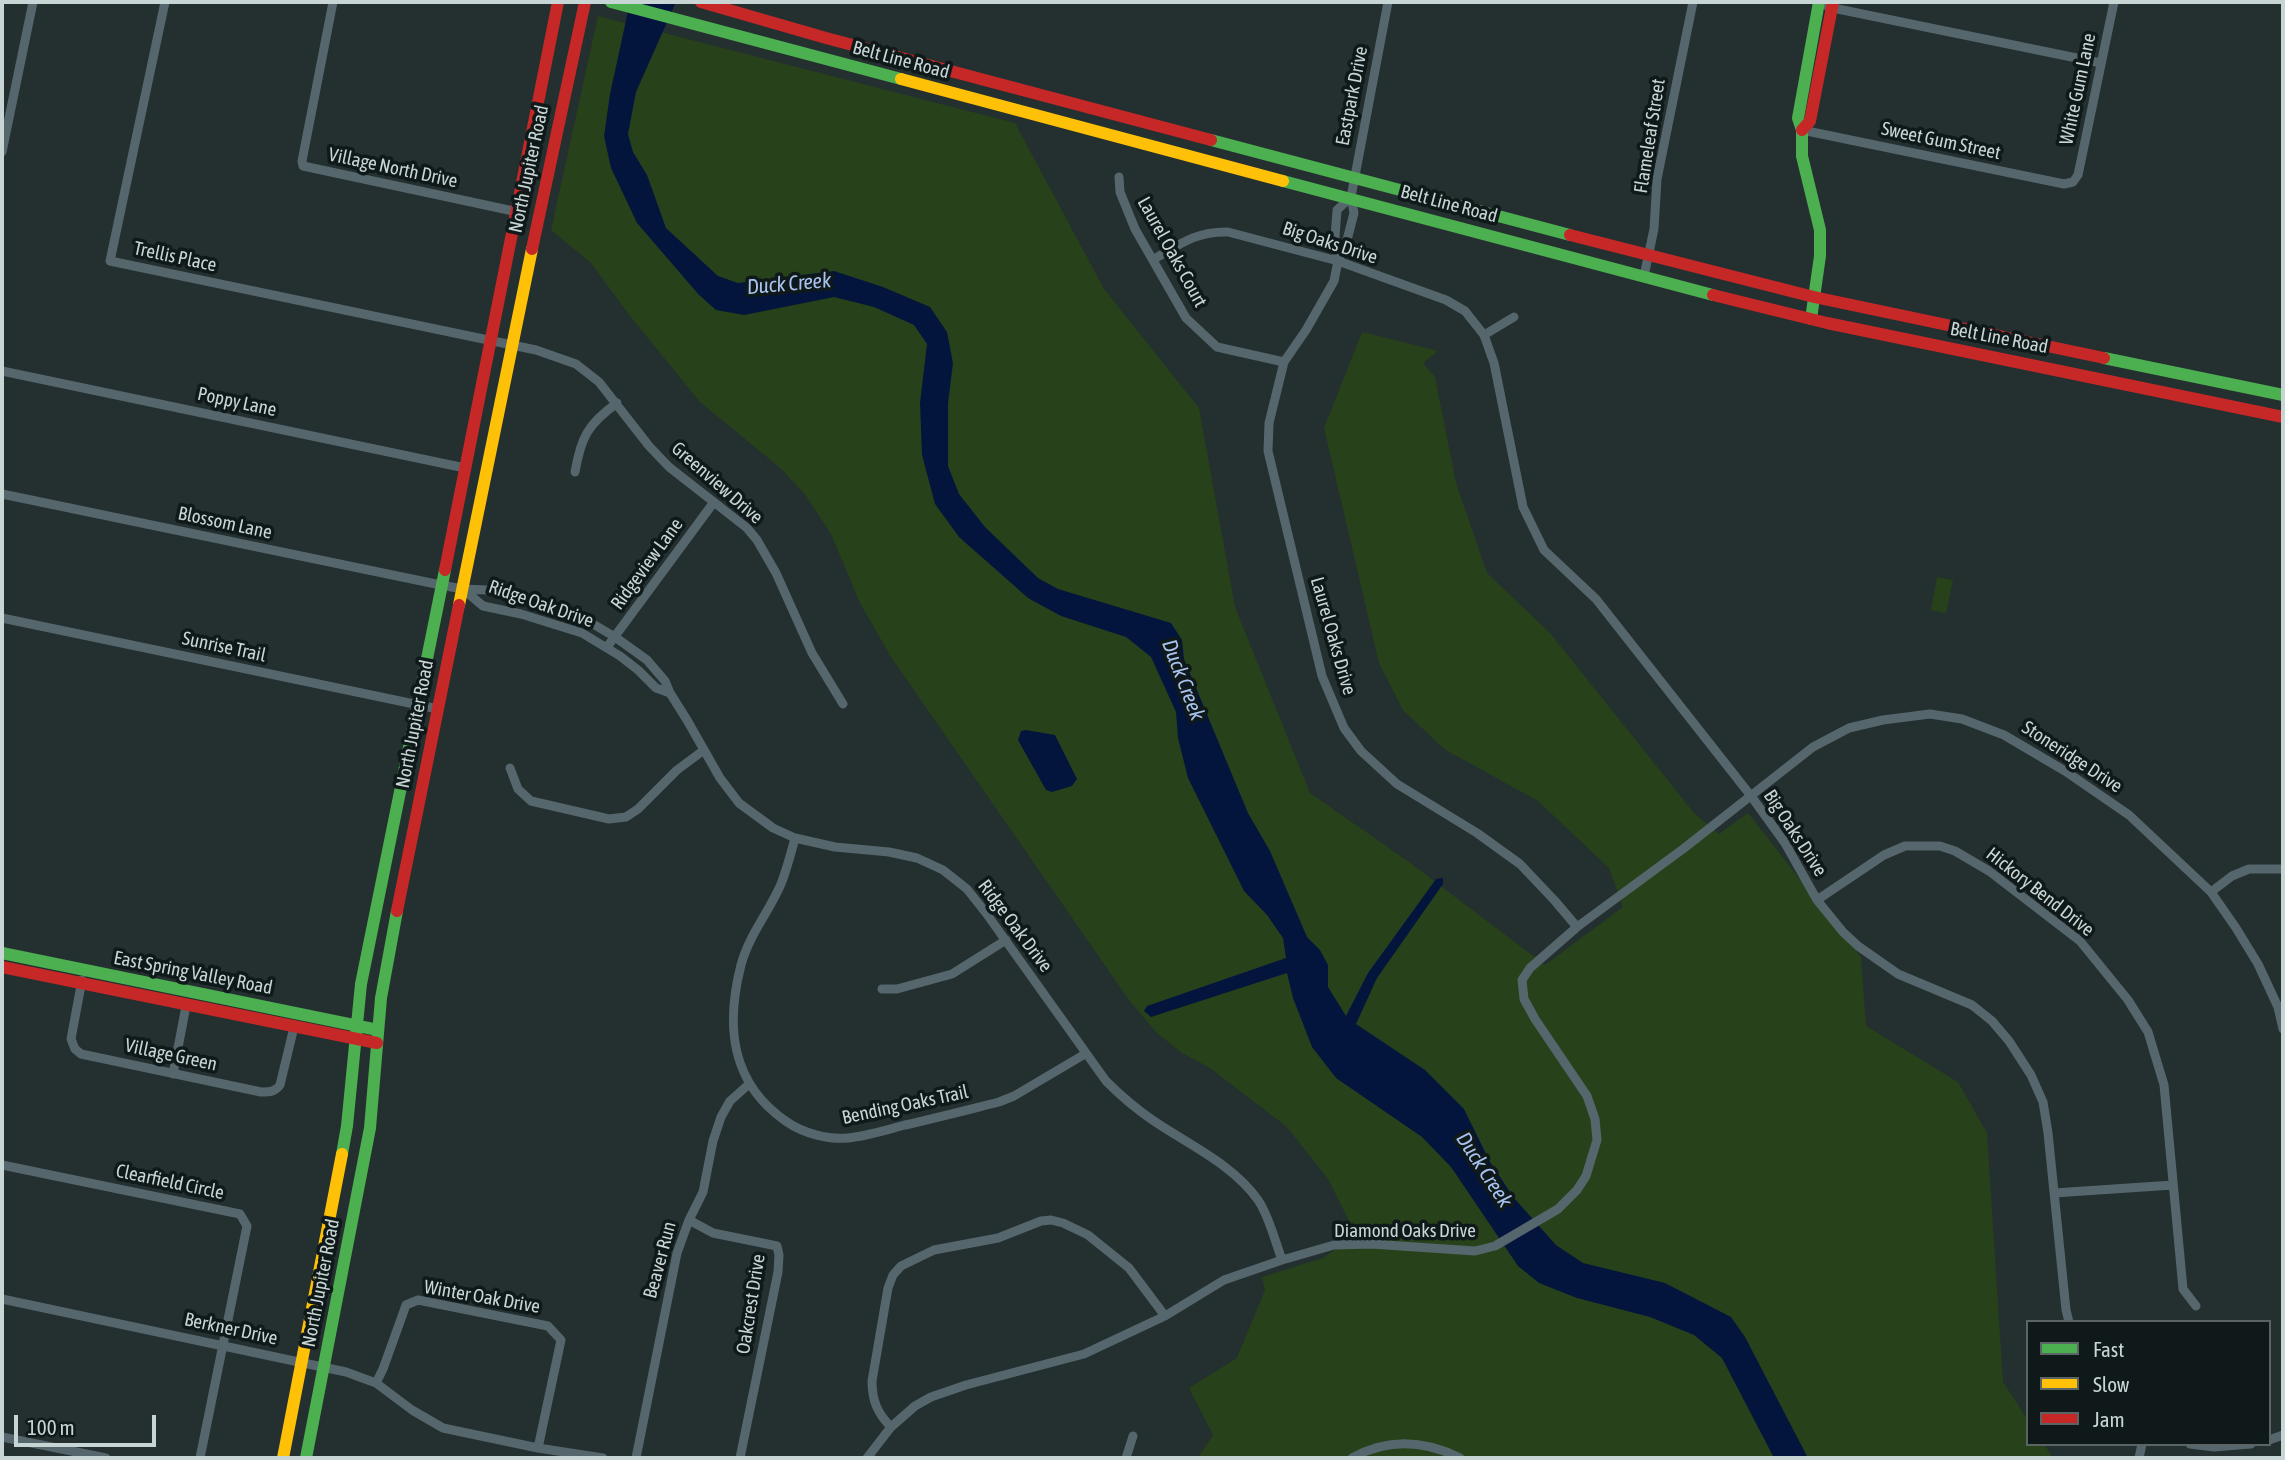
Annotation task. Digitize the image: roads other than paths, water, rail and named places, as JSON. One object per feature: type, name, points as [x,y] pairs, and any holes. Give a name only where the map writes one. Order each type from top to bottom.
[{"type":"main road","name":"North Jupiter Road","points":[[284,1458],[347,1126],[360,990],[558,2]]},
{"type":"main road","name":"North Jupiter Road","points":[[306,1458],[370,1128],[383,986],[398,906],[545,181],[585,2]]},
{"type":"main road","name":"Belt Line Road","points":[[611,2],[1811,319],[2283,417]]},
{"type":"main road","name":"Belt Line Road","points":[[701,2],[826,38],[1354,178],[1814,297],[2283,395]]},
{"type":"main road","points":[[1811,319],[1820,256],[1819,230],[1802,156],[1802,130],[1798,118],[1819,3]]},
{"type":"main road","points":[[1802,130],[1810,121],[1832,5]]},
{"type":"main road","points":[[1023,112],[1028,91]]},
{"type":"main road","points":[[1234,166],[1239,146]]},
{"type":"main road","points":[[525,177],[545,181]]},
{"type":"main road","points":[[2123,383],[2127,362]]},
{"type":"main road","points":[[400,793],[420,797]]},
{"type":"main road","points":[[377,901],[398,906]]},
{"type":"main road","name":"East Spring Valley Road","points":[[2,953],[186,1006],[294,1027],[356,1032]]},
{"type":"main road","name":"East Spring Valley Road","points":[[2,967],[83,977],[378,1036]]},
{"type":"street","points":[[2,152],[33,2]]},
{"type":"street","name":"Trellis Place","points":[[165,2],[110,261],[492,341]]},
{"type":"street","name":"Village North Drive","points":[[333,2],[313,96],[303,166],[518,212]]},
{"type":"street","name":"Eastpark Drive","points":[[1351,197],[1388,2]]},
{"type":"street","name":"Flameleaf Street","points":[[1644,276],[1656,213],[1657,179],[1693,2]]},
{"type":"street","name":"White Gum Lane","points":[[2073,182],[2078,175],[2114,2]]},
{"type":"street","points":[[1819,3],[2101,63]]},
{"type":"street","name":"Sweet Gum Street","points":[[1802,130],[2064,184],[2073,182]]},
{"type":"street","name":"Laurel Oaks Court","points":[[1119,177],[1120,192],[1135,229],[1186,318],[1217,347],[1284,362]]},
{"type":"street","name":"Laurel Oaks Drive","points":[[1338,261],[1335,237],[1338,210],[1351,197]]},
{"type":"street","name":"Laurel Oaks Drive","points":[[1351,197],[1354,213],[1334,281],[1284,362],[1269,423],[1268,451],[1322,676],[1343,728],[1362,751],[1397,784],[1477,833],[1520,864],[1577,927]]},
{"type":"street","name":"Big Oaks Drive","points":[[1154,259],[1190,237],[1211,231],[1228,232],[1338,261],[1447,300],[1465,311],[1485,335],[1494,363],[1523,507],[1544,550],[1596,599],[1751,796],[1785,843],[1817,900],[1843,932],[1898,974],[1972,1005],[1992,1021],[2031,1074],[2043,1102],[2069,1320]]},
{"type":"street","points":[[1485,335],[1514,317]]},
{"type":"street","name":"Greenview Drive","points":[[492,341],[536,350],[576,364],[599,382],[669,467],[747,528],[762,547],[812,653],[843,704]]},
{"type":"street","name":"Poppy Lane","points":[[2,370],[465,468]]},
{"type":"street","points":[[575,472],[587,430],[617,403]]},
{"type":"street","name":"Blossom Lane","points":[[2,494],[463,589]]},
{"type":"street","name":"Ridgeview Lane","points":[[607,647],[715,502]]},
{"type":"street","name":"Ridge Oak Drive","points":[[463,589],[488,590],[538,603],[588,621],[647,660],[665,681],[720,778],[739,803],[773,828],[795,838],[835,847],[888,852],[916,858],[943,870],[967,889],[1106,1082],[1125,1100],[1228,1170],[1247,1186],[1260,1202],[1282,1260]]},
{"type":"street","name":"Ridge Oak Drive","points":[[463,589],[484,606],[582,633],[607,647],[638,670],[656,688],[670,693]]},
{"type":"street","name":"Sunrise Trail","points":[[2,618],[438,709]]},
{"type":"street","name":"Stoneridge Drive","points":[[1751,796],[1813,747],[1849,729],[1883,720],[1930,714],[1962,719],[2004,735],[2065,771],[2129,815],[2211,892],[2258,964],[2280,1007],[2283,1029]]},
{"type":"street","points":[[510,768],[519,789],[531,801],[609,819],[626,817],[638,809],[677,770],[704,750]]},
{"type":"street","name":"Diamond Oaks Drive","points":[[867,1458],[891,1427],[931,1396],[1084,1354],[1165,1316],[1224,1280],[1334,1245],[1371,1244],[1475,1251],[1495,1246],[1558,1209],[1586,1176],[1597,1140],[1595,1119],[1587,1096],[1535,1020],[1524,999],[1522,980],[1530,968],[1577,927],[1751,796]]},
{"type":"street","name":"Bending Oaks Trail","points":[[795,838],[780,886],[750,939],[741,967],[733,1018],[736,1047],[748,1085],[769,1108],[795,1128],[817,1135],[846,1138],[999,1102],[1085,1054]]},
{"type":"street","name":"Hickory Bend Drive","points":[[1817,900],[1884,855],[1905,846],[1940,846],[1955,851],[1989,871],[2080,941],[2128,1000],[2148,1032],[2164,1085],[2183,1289],[2196,1306]]},
{"type":"street","points":[[2211,892],[2232,876],[2249,869],[2283,869]]},
{"type":"street","points":[[882,989],[897,989],[952,974],[1006,940]]},
{"type":"street","name":"Village Green","points":[[83,977],[71,1039],[75,1049],[81,1054],[261,1092],[276,1090],[280,1085],[294,1027]]},
{"type":"street","points":[[173,1074],[186,1006]]},
{"type":"street","name":"Beaver Run","points":[[636,1458],[677,1253],[703,1192],[712,1141],[721,1117],[730,1101],[748,1085]]},
{"type":"street","name":"Clearfield Circle","points":[[2,1165],[240,1214],[245,1219],[247,1226],[200,1458]]},
{"type":"street","points":[[2054,1193],[2173,1185]]},
{"type":"street","name":"Oakcrest Drive","points":[[689,1220],[713,1233],[777,1246],[779,1255],[778,1272],[740,1458]]},
{"type":"street","points":[[891,1427],[881,1417],[872,1396],[872,1381],[888,1288],[893,1275],[901,1266],[934,1250],[998,1238],[1041,1221],[1063,1223],[1088,1235],[1129,1268],[1165,1316]]},
{"type":"street","name":"Berkner Drive","points":[[2,1299],[362,1376],[376,1382],[412,1410],[443,1428],[538,1448],[603,1458]]},
{"type":"street","name":"Winter Oak Drive","points":[[376,1382],[406,1305],[418,1300],[548,1326],[561,1340],[538,1448]]},
{"type":"street","points":[[1126,1458],[1133,1436]]},
{"type":"street","points":[[2,1437],[106,1458]]},
{"type":"street","points":[[1352,1458],[1382,1447],[1404,1444],[1440,1448],[1460,1458]]},
{"type":"street","points":[[2206,1446],[2226,1446]]},
{"type":"water","name":"Duck Creek","points":[[630,2],[676,2],[636,92],[628,134],[633,152],[647,175],[666,228],[718,276],[738,283],[834,271],[883,287],[930,307],[947,332],[953,363],[948,403],[948,466],[959,494],[985,527],[1038,578],[1058,589],[1171,623],[1182,640],[1184,659],[1248,813],[1270,851],[1307,937],[1320,950],[1328,965],[1328,987],[1346,1016],[1368,973],[1436,879],[1443,878],[1443,884],[1377,978],[1356,1024],[1425,1070],[1464,1109],[1490,1162],[1514,1198],[1556,1245],[1583,1263],[1665,1283],[1731,1317],[1745,1337],[1808,1458],[1774,1458],[1722,1358],[1694,1335],[1650,1317],[1577,1298],[1539,1283],[1518,1266],[1451,1167],[1422,1137],[1336,1078],[1312,1047],[1293,998],[1287,973],[1151,1017],[1144,1011],[1147,1006],[1286,958],[1283,938],[1267,915],[1244,891],[1188,778],[1178,738],[1176,712],[1151,657],[1126,637],[1061,616],[1028,598],[959,537],[935,504],[922,455],[920,403],[927,344],[914,325],[874,307],[834,297],[744,315],[716,310],[699,295],[637,223],[611,168],[604,136],[610,94]]},
{"type":"water","points":[[1021,731],[1055,735],[1077,779],[1072,786],[1052,792],[1046,790],[1018,740]]}]
